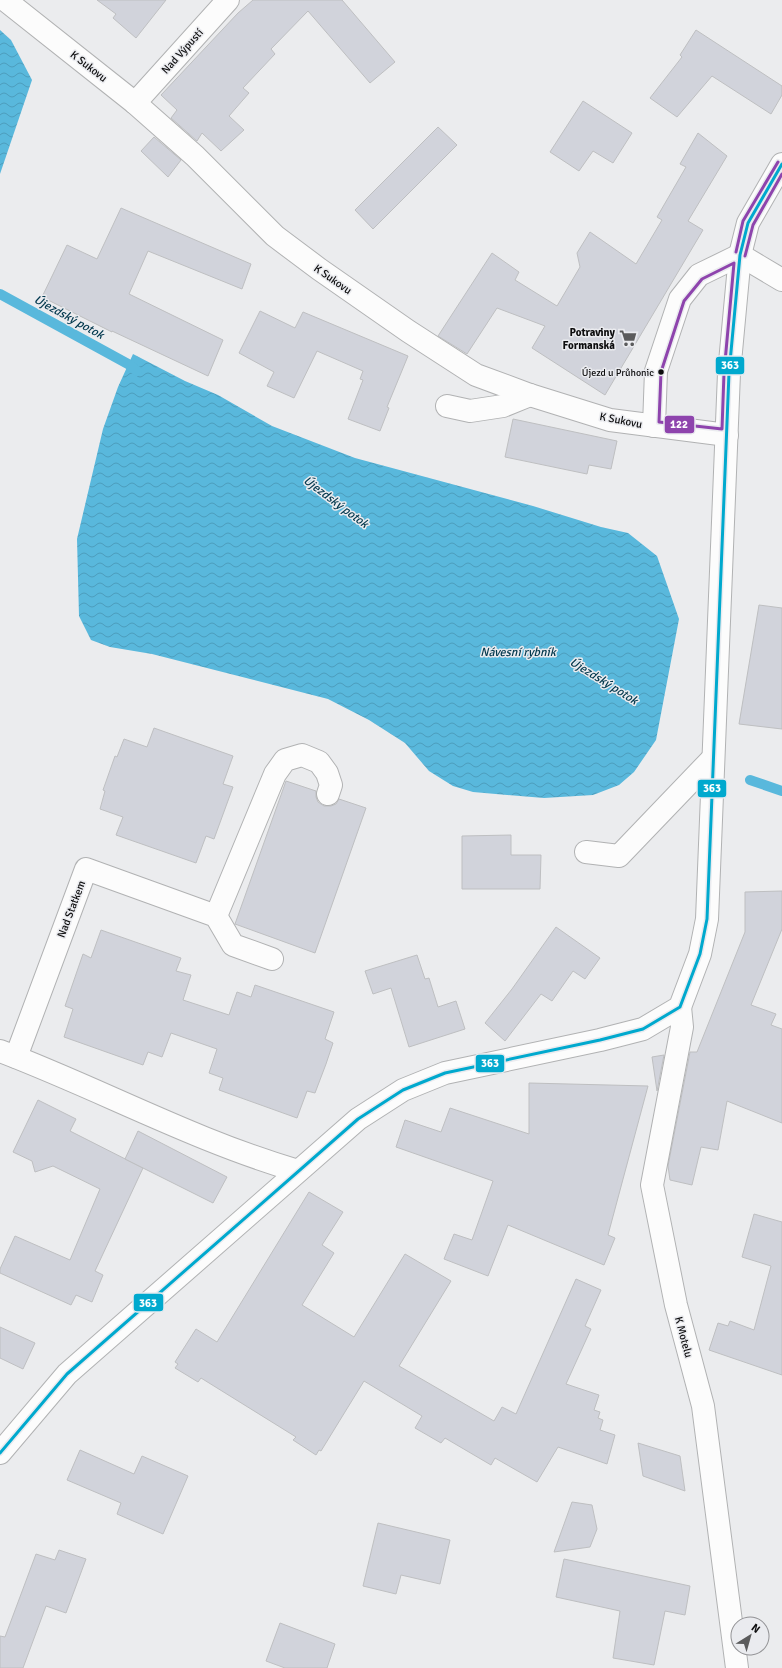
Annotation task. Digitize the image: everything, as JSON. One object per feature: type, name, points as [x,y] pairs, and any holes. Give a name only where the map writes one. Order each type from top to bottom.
[{"type":"street","name":"K Sukovu","points":[[5,0],[135,102],[195,156],[275,236],[319,269],[408,331],[476,375],[530,396],[610,420],[727,435]]},
{"type":"street","name":"Nad Výpustí","points":[[135,102],[228,0]]},
{"type":"street","points":[[0,1453],[67,1374],[358,1118],[403,1090],[445,1073],[600,1040],[643,1029],[680,1007],[700,954],[707,919],[729,372],[740,255],[748,223],[782,164]]},
{"type":"street","points":[[740,255],[782,280]]},
{"type":"street","points":[[654,426],[656,371],[680,299],[699,275],[740,255]]},
{"type":"street","points":[[447,406],[470,411],[503,406],[530,396]]},
{"type":"street","points":[[272,959],[233,945],[216,916],[275,774],[285,760],[302,755],[319,762],[327,773],[331,785],[328,794]]},
{"type":"street","points":[[586,852],[619,856],[713,758]]},
{"type":"street","name":"Nad Statkem","points":[[216,916],[86,869],[8,1054],[226,1146],[270,1163],[298,1171]]},
{"type":"street","name":"K Motelu","points":[[680,1007],[682,1027],[652,1185],[676,1305],[703,1406],[737,1668]]},
{"type":"water","points":[[0,30],[11,40],[32,80],[0,174]]},
{"type":"water","name":"Návesní rybník","points":[[133,354],[185,381],[218,395],[272,426],[355,458],[533,506],[601,527],[628,533],[657,556],[679,619],[656,740],[634,772],[619,785],[593,795],[544,798],[473,792],[453,786],[429,771],[405,743],[369,720],[328,699],[152,654],[110,647],[91,640],[79,616],[77,539],[103,429],[118,387]]},
{"type":"building","points":[[97,0],[166,0],[136,38],[113,18],[116,14]]},
{"type":"building","points":[[253,0],[342,0],[395,62],[370,83],[308,11],[271,49],[275,54],[243,88],[249,93],[229,116],[244,130],[221,151],[202,133],[197,141],[171,118],[177,110],[161,95],[238,13]]},
{"type":"building","points":[[696,30],[782,86],[782,95],[771,114],[712,76],[677,117],[650,98],[682,57],[680,55]]},
{"type":"building","points":[[583,101],[632,133],[613,163],[593,151],[579,171],[550,152]]},
{"type":"building","points":[[438,127],[457,145],[373,229],[355,210]]},
{"type":"building","points":[[698,133],[727,156],[688,221],[703,230],[605,395],[532,348],[545,326],[497,308],[467,354],[438,336],[492,253],[519,272],[515,280],[557,306],[580,267],[577,253],[590,232],[636,264],[662,220],[657,217],[686,167],[680,164]]},
{"type":"building","points":[[154,137],[181,160],[168,177],[141,151]]},
{"type":"building","points":[[121,208],[251,264],[242,289],[148,251],[129,294],[223,340],[208,376],[112,332],[42,297],[67,245],[97,259]]},
{"type":"building","points":[[260,311],[295,328],[303,312],[408,356],[387,407],[389,408],[380,431],[348,419],[363,380],[360,379],[363,371],[317,351],[294,398],[267,386],[274,372],[239,353]]},
{"type":"building","points":[[513,419],[617,441],[611,469],[589,465],[587,474],[505,457]]},
{"type":"building","points":[[759,605],[782,608],[782,729],[739,724]]},
{"type":"building","points":[[154,728],[233,756],[223,784],[233,787],[214,839],[206,836],[196,863],[116,835],[123,817],[100,809],[105,791],[103,790],[115,756],[117,757],[124,739],[147,747]]},
{"type":"building","points":[[286,781],[316,791],[318,802],[324,806],[336,804],[339,799],[366,808],[315,953],[235,924]]},
{"type":"building","points":[[511,835],[511,855],[541,855],[540,889],[462,889],[462,836]]},
{"type":"building","points":[[782,891],[782,929],[751,1005],[776,1014],[771,1025],[782,1029],[782,1123],[727,1101],[718,1150],[701,1147],[692,1185],[670,1180],[668,1166],[690,1052],[697,1052],[745,932],[745,892]]},
{"type":"building","points":[[556,927],[600,958],[585,979],[573,971],[552,1001],[541,994],[505,1041],[485,1023],[512,989]]},
{"type":"building","points":[[101,930],[181,958],[176,971],[191,975],[183,1000],[229,1015],[237,992],[251,997],[255,985],[334,1012],[325,1039],[333,1043],[326,1064],[315,1093],[307,1091],[297,1118],[219,1090],[223,1078],[209,1073],[217,1049],[171,1033],[162,1057],[148,1052],[143,1065],[64,1037],[73,1009],[65,1006],[83,954],[91,958]]},
{"type":"building","points":[[417,955],[425,979],[429,978],[438,1007],[456,1001],[465,1029],[409,1047],[391,988],[373,994],[365,971]]},
{"type":"building","points":[[664,1055],[657,1091],[652,1057]]},
{"type":"building","points":[[529,1083],[648,1086],[608,1235],[615,1238],[604,1265],[508,1225],[488,1276],[444,1259],[454,1234],[472,1240],[493,1181],[396,1147],[405,1120],[441,1132],[450,1108],[529,1134]]},
{"type":"building","points":[[38,1100],[76,1119],[70,1131],[143,1168],[95,1271],[103,1275],[92,1302],[76,1295],[71,1305],[0,1273],[0,1269],[15,1236],[70,1260],[100,1189],[53,1166],[35,1172],[32,1161],[13,1152]]},
{"type":"building","points":[[138,1131],[227,1177],[213,1203],[125,1159]]},
{"type":"building","points":[[309,1192],[343,1212],[322,1245],[334,1253],[302,1305],[354,1337],[405,1254],[451,1281],[399,1366],[494,1421],[502,1407],[516,1414],[576,1279],[601,1290],[585,1326],[591,1329],[566,1384],[599,1395],[594,1410],[600,1412],[598,1418],[603,1420],[600,1430],[615,1435],[607,1464],[558,1447],[537,1482],[495,1458],[491,1465],[445,1438],[441,1443],[415,1428],[422,1416],[364,1381],[321,1451],[319,1450],[316,1455],[293,1440],[296,1437],[201,1378],[198,1382],[175,1368],[178,1364],[175,1362],[196,1329],[217,1342]]},
{"type":"building","points":[[754,1214],[782,1222],[782,1375],[709,1350],[718,1323],[728,1326],[730,1321],[754,1330],[771,1266],[742,1257]]},
{"type":"building","points":[[0,1327],[35,1343],[23,1369],[0,1358]]},
{"type":"building","points":[[638,1443],[680,1456],[685,1491],[643,1476]]},
{"type":"building","points":[[80,1450],[134,1474],[142,1456],[188,1476],[163,1534],[117,1514],[121,1503],[67,1480]]},
{"type":"building","points":[[572,1502],[592,1505],[597,1529],[590,1547],[554,1552]]},
{"type":"building","points":[[378,1523],[450,1540],[440,1584],[401,1575],[396,1594],[363,1586]]},
{"type":"building","points":[[59,1550],[86,1559],[66,1613],[46,1606],[23,1668],[0,1668],[0,1636],[5,1637],[36,1554],[55,1560]]},
{"type":"building","points":[[564,1559],[690,1586],[685,1615],[665,1611],[654,1665],[613,1658],[620,1611],[556,1597]]},
{"type":"building","points":[[280,1623],[335,1644],[327,1668],[285,1668],[266,1661]]},
{"type":"waterway","name":"Újezdský potok","points":[[0,294],[128,364],[137,371]]},
{"type":"waterway","name":"Újezdský potok","points":[[750,780],[782,791]]},
{"type":"transit line","name":"122","points":[[736,252],[743,221],[778,162]]},
{"type":"transit line","name":"363","points":[[0,1453],[67,1374],[358,1119],[403,1090],[445,1073],[600,1040],[643,1029],[680,1007],[700,954],[707,919],[729,373],[740,255],[748,223],[782,164]]},
{"type":"transit line","name":"122","points":[[745,256],[753,225],[782,174]]},
{"type":"transit line","name":"122","points":[[734,263],[724,373],[722,429],[659,422],[661,372],[684,301],[702,279],[734,263]]},
{"type":"place","name":"Potraviny Formanská","points":[[628,338]]},
{"type":"place","name":"Újezd u Průhonic","points":[[661,372]]}]
